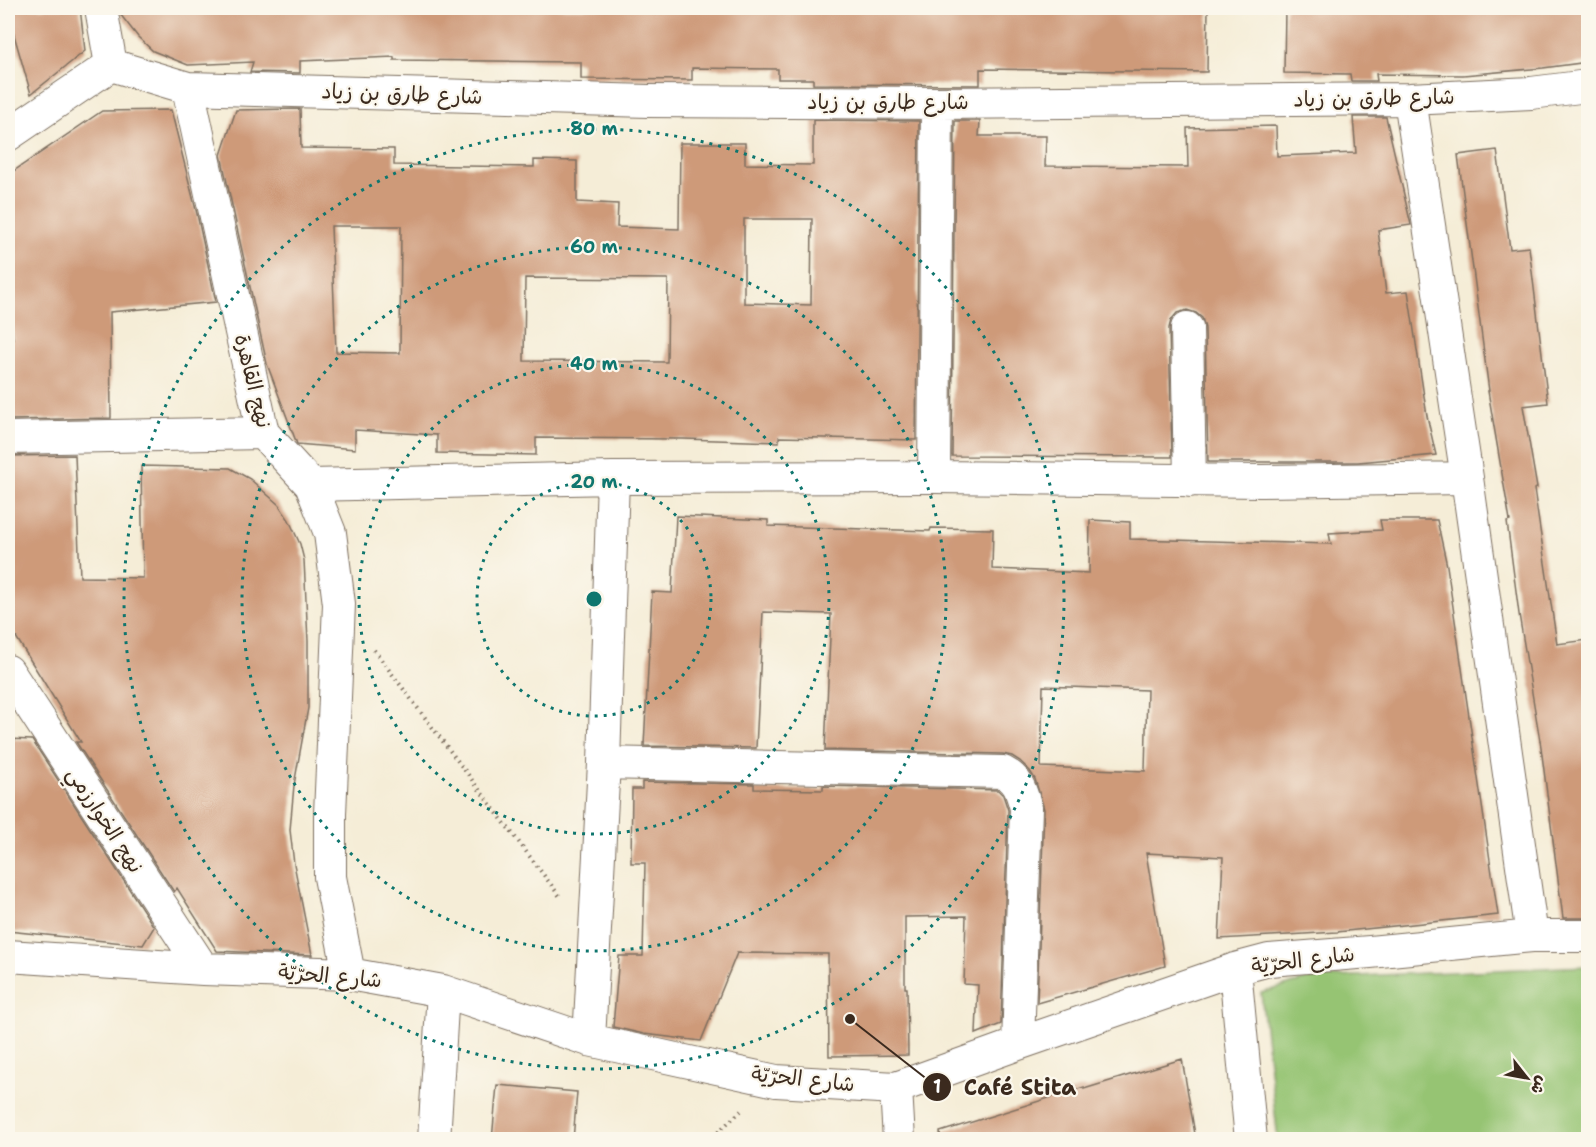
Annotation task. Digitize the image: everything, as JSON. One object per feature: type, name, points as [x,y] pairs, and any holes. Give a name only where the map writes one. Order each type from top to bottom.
[{"type":"street","points":[[101,8],[111,66]]},
{"type":"street","points":[[8,135],[111,66],[188,88]]},
{"type":"street","name":"شارع طارق بن زياد","points":[[188,88],[648,101],[937,103],[1410,99],[1530,93],[1588,86]]},
{"type":"street","name":"نهج القاهرة","points":[[188,88],[263,433],[311,485],[330,533],[339,604],[330,814],[330,877],[349,974]]},
{"type":"street","points":[[1410,99],[1532,936]]},
{"type":"street","points":[[934,477],[937,103]]},
{"type":"street","points":[[1186,328],[1190,481]]},
{"type":"street","points":[[8,438],[263,433]]},
{"type":"street","points":[[311,485],[613,478],[934,477],[1261,482],[1467,478]]},
{"type":"street","points":[[589,1040],[604,763],[613,478]]},
{"type":"street","name":"نهج الخوارزمي","points":[[8,671],[18,701],[203,969]]},
{"type":"street","points":[[604,763],[1003,772],[1014,777],[1026,808],[1018,1044]]},
{"type":"street","name":"شارع الحرّيّة","points":[[8,956],[203,969],[349,974],[443,991],[589,1040],[776,1081],[896,1088],[1235,969],[1269,960],[1532,936],[1588,936]]},
{"type":"street","points":[[1235,969],[1251,1140]]},
{"type":"street","points":[[434,1140],[443,991]]},
{"type":"street","points":[[896,1088],[899,1140]]},
{"type":"path","points":[[339,604],[594,942]]},
{"type":"green space","points":[[1588,966],[1588,1139],[1278,1139],[1261,993],[1312,978]]},
{"type":"building","points":[[8,8],[80,8],[85,51],[31,94],[8,14]]},
{"type":"building","points":[[119,8],[1208,8],[1207,72],[980,69],[980,85],[813,84],[813,79],[778,79],[778,69],[692,68],[692,80],[581,79],[581,62],[394,60],[394,57],[300,61],[300,73],[250,72],[253,62],[188,65],[153,51],[138,37],[120,14]]},
{"type":"building","points":[[1285,8],[1588,8],[1588,62],[1463,75],[1376,74],[1377,81],[1351,81],[1350,74],[1284,73]]},
{"type":"building","points":[[300,109],[301,148],[394,149],[394,165],[534,167],[534,160],[577,161],[577,202],[618,204],[617,227],[679,229],[680,143],[745,143],[745,164],[813,165],[813,120],[919,121],[916,440],[779,437],[779,442],[536,438],[536,455],[437,453],[437,435],[355,430],[355,449],[297,444],[267,364],[221,155],[236,110]],"holes":[[[744,219],[812,219],[811,305],[744,303]],[[331,226],[401,226],[400,353],[336,352]],[[525,278],[668,279],[667,362],[524,361]]]},
{"type":"building","points":[[171,110],[216,302],[110,312],[111,418],[8,420],[8,339],[13,339],[8,275],[8,175],[102,111]]},
{"type":"building","points":[[1353,117],[1386,117],[1411,225],[1378,230],[1386,293],[1408,291],[1427,416],[1436,455],[1358,462],[1208,462],[1205,328],[1202,318],[1187,310],[1177,313],[1171,320],[1169,328],[1172,457],[952,456],[955,121],[980,121],[979,136],[1046,136],[1045,166],[1188,167],[1187,128],[1276,126],[1277,156],[1356,153]]},
{"type":"building","points":[[1497,150],[1510,249],[1529,247],[1548,403],[1523,406],[1537,488],[1534,489],[1557,644],[1588,640],[1588,918],[1563,918],[1541,747],[1519,614],[1507,522],[1510,521],[1488,391],[1458,155]]},
{"type":"building","points":[[75,455],[80,577],[143,578],[141,466],[230,468],[250,479],[279,505],[289,520],[300,544],[304,560],[308,641],[308,708],[294,785],[290,830],[294,864],[312,955],[217,951],[177,888],[174,892],[76,742],[81,742],[8,624],[8,456]]},
{"type":"building","points":[[676,516],[768,520],[768,526],[930,531],[931,528],[993,529],[992,569],[1089,573],[1090,520],[1130,522],[1130,539],[1331,544],[1329,533],[1382,530],[1380,520],[1437,520],[1447,566],[1498,915],[1337,932],[1219,939],[1223,857],[1146,853],[1165,966],[1037,1003],[1044,809],[1035,779],[1030,771],[1020,761],[1003,754],[825,750],[831,614],[763,612],[756,748],[644,746],[652,592],[672,593]],"holes":[[[1043,686],[1147,690],[1145,771],[1041,767]]]},
{"type":"building","points":[[8,739],[32,740],[154,927],[143,945],[8,931]]},
{"type":"building","points":[[642,782],[754,784],[754,789],[823,790],[823,786],[998,790],[1003,795],[1008,810],[1001,1024],[976,1034],[978,985],[964,984],[966,916],[905,917],[908,1055],[829,1056],[828,954],[737,953],[701,1041],[644,1034],[613,1027],[619,956],[643,956],[645,863],[631,863],[632,789],[642,789]]},
{"type":"building","points":[[1182,1059],[1196,1140],[941,1140],[940,1132]]},
{"type":"building","points":[[497,1085],[577,1092],[573,1140],[492,1140]]},
{"type":"place","name":"Café Stita","points":[[850,1019]]}]
